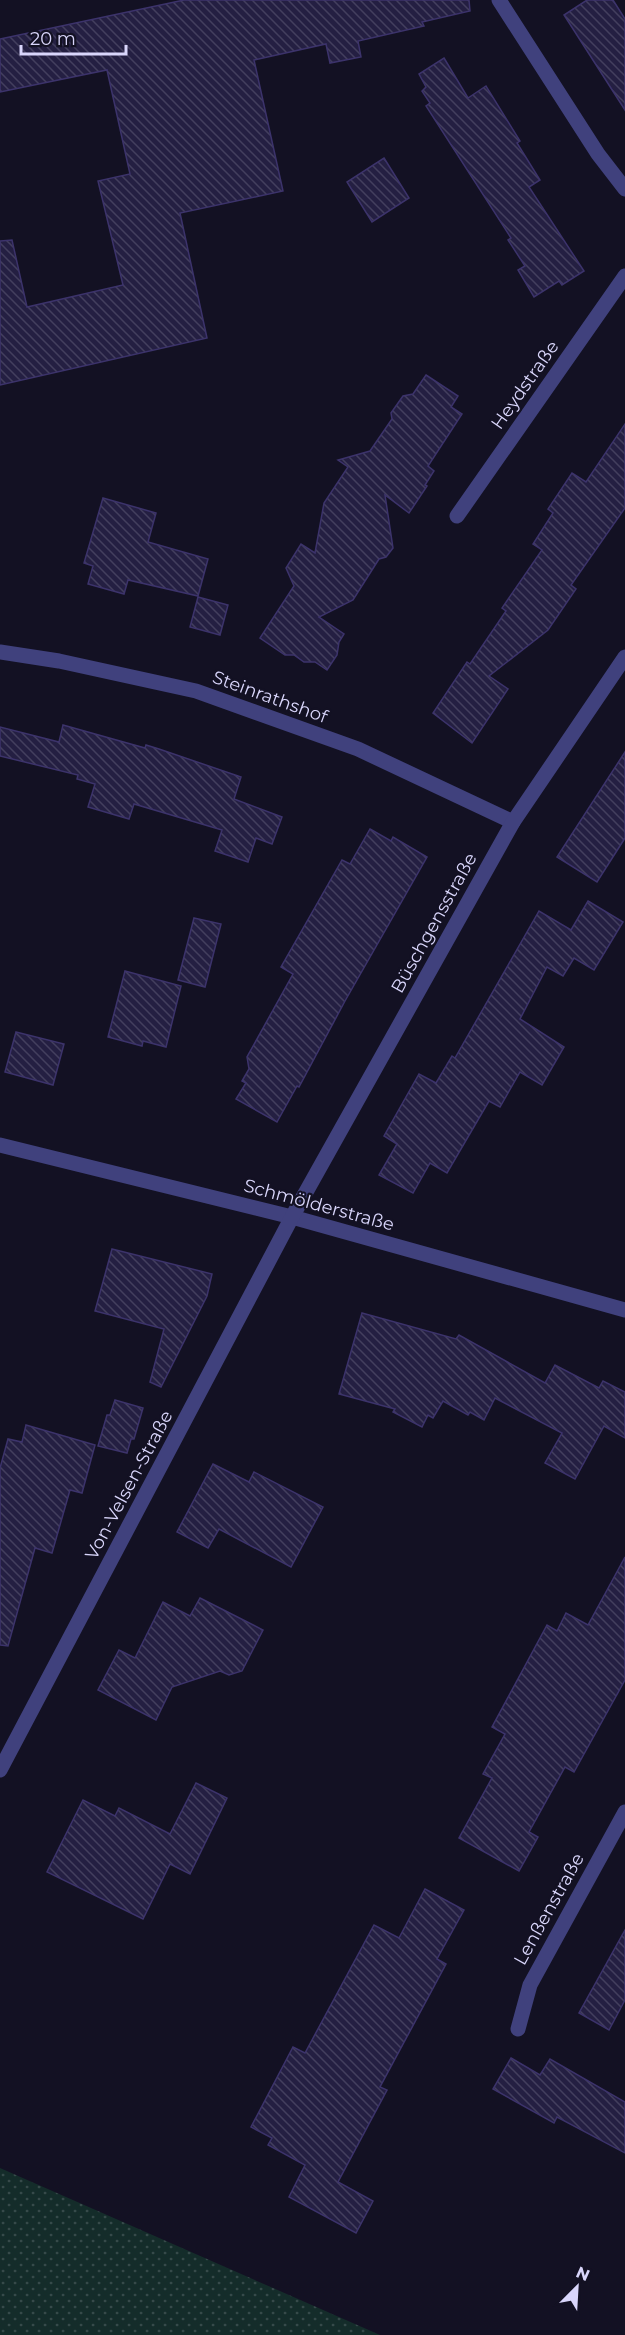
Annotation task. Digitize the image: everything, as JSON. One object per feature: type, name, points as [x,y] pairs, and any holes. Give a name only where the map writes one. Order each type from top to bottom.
[{"type":"street","points":[[500,0],[598,153],[625,189]]},
{"type":"street","name":"Heydstraße","points":[[457,516],[625,276]]},
{"type":"street","name":"Steinrathshof","points":[[0,652],[59,661],[196,691],[358,749],[513,822]]},
{"type":"street","name":"Büschgensstraße","points":[[292,1217],[513,822],[625,657]]},
{"type":"street","name":"Schmölderstraße","points":[[0,1145],[292,1217],[625,1310]]},
{"type":"street","name":"Von-Velsen-Straße","points":[[0,1770],[292,1217]]},
{"type":"street","name":"Lenßenstraße","points":[[518,2029],[530,1985],[625,1812]]},
{"type":"green space","points":[[0,2168],[380,2335],[0,2335]]},
{"type":"building","points":[[184,0],[469,0],[470,11],[422,22],[424,26],[358,41],[361,57],[330,63],[326,44],[254,60],[283,191],[180,213],[207,338],[0,385],[0,241],[12,240],[27,307],[123,285],[98,181],[130,174],[107,70],[0,92],[0,39]]},
{"type":"building","points":[[587,0],[613,0],[625,19],[625,110],[564,15]]},
{"type":"building","points":[[444,58],[468,98],[486,86],[520,141],[517,143],[540,180],[529,187],[584,271],[562,285],[559,281],[534,297],[518,270],[525,266],[508,240],[511,238],[426,106],[430,103],[422,91],[426,87],[419,74]]},
{"type":"building","points":[[384,158],[409,198],[372,222],[347,182]]},
{"type":"building","points":[[426,375],[458,396],[451,407],[462,414],[428,466],[434,471],[425,485],[427,486],[409,513],[385,495],[393,548],[386,557],[379,559],[353,600],[319,617],[344,634],[339,642],[337,655],[327,670],[315,662],[304,662],[294,655],[285,655],[260,638],[294,586],[286,568],[301,544],[315,553],[324,503],[348,467],[338,460],[370,451],[392,419],[391,413],[403,396],[413,394]]},
{"type":"building","points":[[625,424],[625,508],[571,585],[576,589],[548,630],[489,676],[508,689],[472,743],[433,713],[467,662],[470,664],[506,611],[502,608],[542,550],[533,544],[553,513],[548,509],[572,473],[586,482]]},
{"type":"building","points":[[103,498],[156,513],[148,542],[208,559],[198,596],[128,580],[124,594],[88,584],[93,566],[84,563]]},
{"type":"building","points":[[198,597],[228,605],[220,635],[190,627]]},
{"type":"building","points":[[63,725],[145,748],[146,745],[241,777],[234,799],[282,817],[272,844],[256,838],[248,862],[215,851],[222,830],[134,804],[129,819],[88,807],[95,784],[77,779],[78,775],[0,756],[0,727],[59,742]]},
{"type":"building","points":[[625,752],[625,838],[597,882],[557,857]]},
{"type":"building","points":[[370,829],[391,841],[393,837],[427,857],[299,1087],[297,1086],[277,1122],[236,1099],[246,1083],[242,1081],[249,1069],[247,1057],[293,974],[281,967],[342,860],[350,864]]},
{"type":"building","points":[[588,901],[623,922],[594,970],[574,958],[563,976],[547,967],[520,1019],[564,1047],[542,1085],[520,1072],[500,1107],[489,1101],[447,1173],[430,1163],[413,1193],[379,1175],[397,1144],[384,1136],[419,1074],[436,1083],[452,1056],[455,1058],[539,911],[571,930]]},
{"type":"building","points":[[194,918],[221,924],[205,987],[178,980]]},
{"type":"building","points":[[125,971],[181,986],[166,1047],[143,1041],[142,1046],[108,1037]]},
{"type":"building","points":[[16,1032],[64,1044],[53,1085],[5,1072]]},
{"type":"building","points":[[112,1249],[212,1274],[207,1296],[161,1387],[150,1382],[164,1329],[95,1311]]},
{"type":"building","points":[[362,1313],[456,1339],[459,1335],[545,1383],[555,1365],[599,1388],[603,1381],[625,1392],[625,1438],[604,1426],[575,1479],[545,1463],[562,1433],[495,1398],[484,1420],[470,1412],[468,1415],[443,1401],[433,1418],[428,1415],[422,1427],[393,1412],[395,1409],[339,1394]]},
{"type":"building","points":[[115,1400],[143,1408],[134,1439],[131,1439],[127,1453],[98,1446],[107,1415],[110,1415]]},
{"type":"building","points":[[26,1425],[95,1445],[82,1493],[70,1490],[52,1553],[35,1548],[8,1646],[0,1645],[0,1468],[8,1439],[22,1442]]},
{"type":"building","points":[[213,1464],[249,1482],[254,1472],[323,1507],[291,1567],[219,1529],[208,1548],[177,1532]]},
{"type":"building","points":[[625,1557],[625,1680],[574,1772],[565,1767],[529,1832],[538,1837],[519,1871],[459,1838],[492,1778],[483,1774],[505,1734],[492,1727],[547,1625],[557,1631],[566,1613],[588,1625]]},
{"type":"building","points":[[200,1598],[263,1630],[242,1671],[229,1675],[220,1671],[172,1687],[156,1720],[98,1690],[119,1650],[135,1658],[163,1602],[190,1616]]},
{"type":"building","points":[[196,1783],[227,1798],[190,1874],[170,1864],[143,1919],[47,1872],[83,1800],[115,1816],[119,1808],[170,1834]]},
{"type":"building","points":[[425,1889],[464,1910],[437,1959],[446,1964],[380,2087],[387,2090],[338,2182],[373,2201],[356,2233],[289,2197],[305,2165],[268,2145],[272,2138],[251,2127],[293,2047],[305,2053],[374,1925],[399,1938]]},
{"type":"building","points":[[625,1930],[625,2000],[609,2030],[579,2013]]},
{"type":"building","points":[[511,2058],[540,2075],[550,2059],[625,2102],[625,2153],[557,2117],[554,2123],[493,2089]]}]
